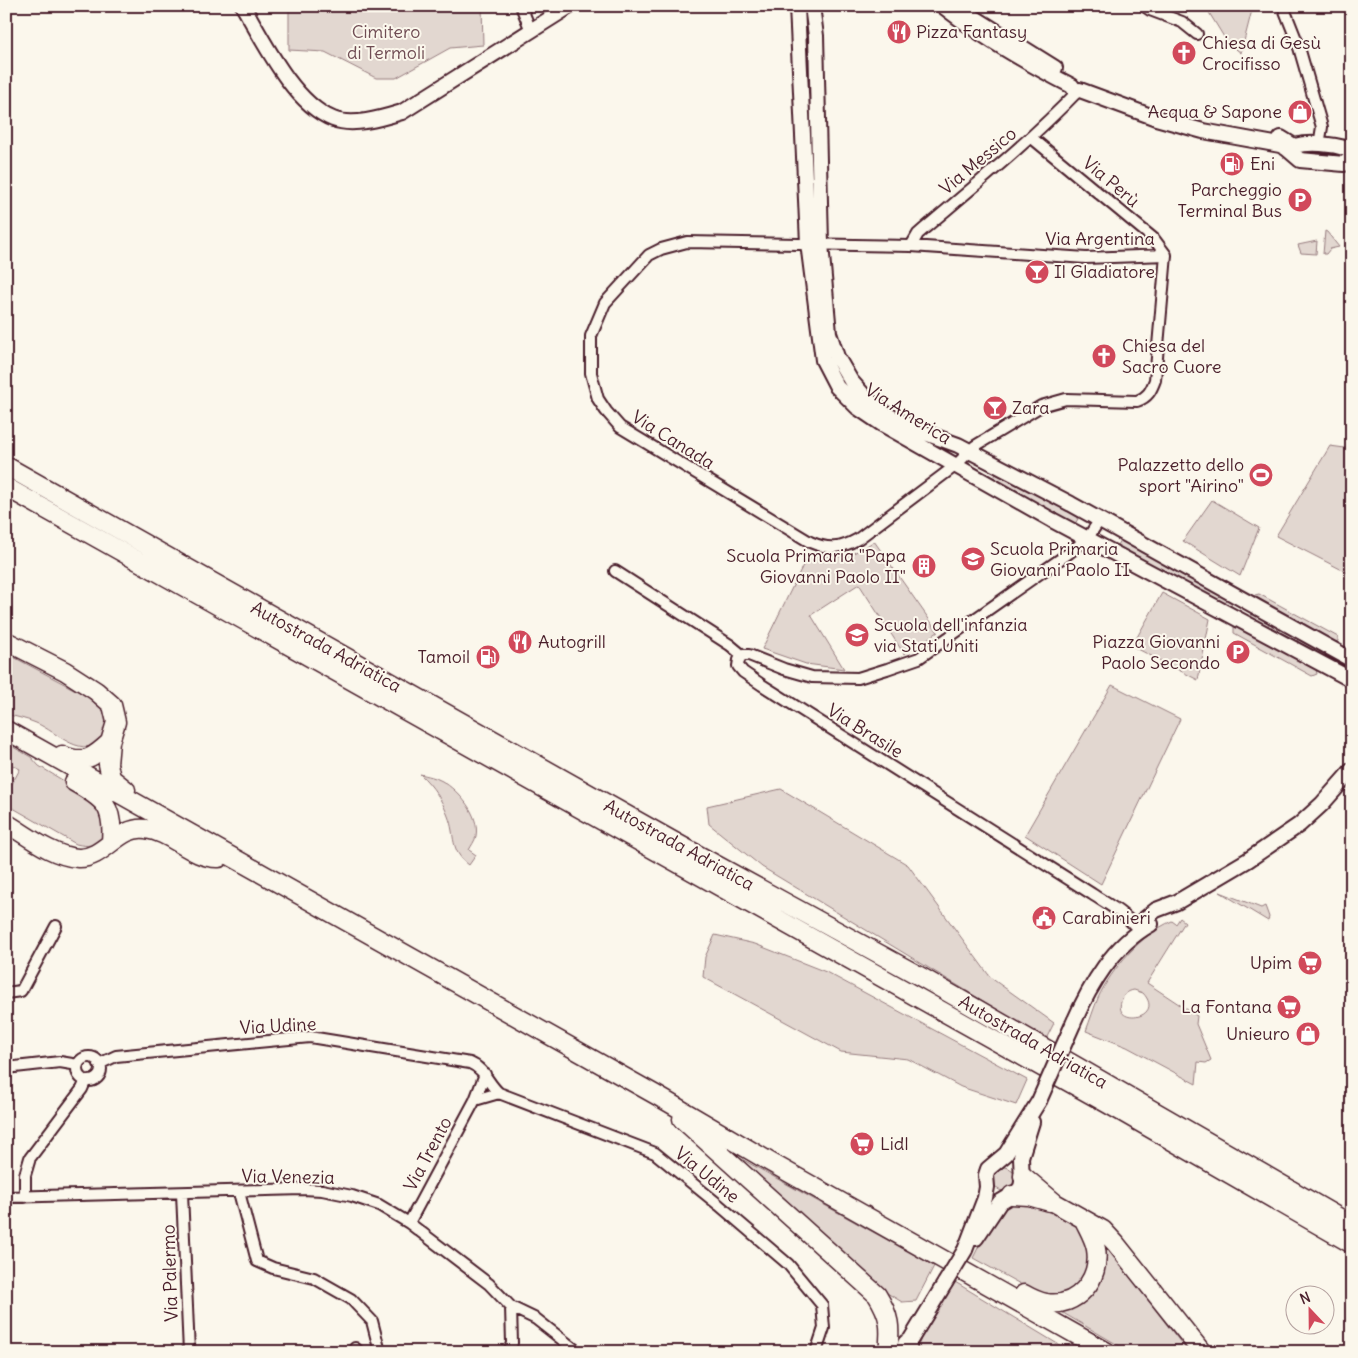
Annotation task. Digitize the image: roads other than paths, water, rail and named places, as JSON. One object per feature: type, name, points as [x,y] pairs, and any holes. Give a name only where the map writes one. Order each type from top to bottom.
[{"type":"highway","name":"Autostrada Adriatica","points":[[6,466],[671,841],[923,978],[1352,1225]]},
{"type":"highway","name":"Autostrada Adriatica","points":[[6,487],[1108,1104],[1352,1244]]},
{"type":"highway","points":[[6,641],[65,671],[96,691],[112,705],[116,722],[110,742],[108,764],[111,778],[124,789],[153,805],[165,820]]},
{"type":"highway","points":[[6,730],[656,1095],[1107,1352]]},
{"type":"highway","points":[[26,741],[44,746],[69,758],[84,760],[98,753],[110,742]]},
{"type":"highway","points":[[26,741],[42,763],[92,792],[104,803],[110,813],[112,827],[111,842]]},
{"type":"highway","points":[[6,824],[50,849],[79,858],[93,855],[134,828],[146,828],[164,834],[190,849],[211,858],[232,858]]},
{"type":"highway","points":[[656,1095],[877,1295],[887,1311],[891,1330],[888,1352]]},
{"type":"highway","points":[[1022,1173],[1055,1203],[1103,1230],[1202,1352]]},
{"type":"highway","points":[[1009,1196],[1029,1196],[1055,1203]]},
{"type":"highway","points":[[987,1284],[1003,1284],[1035,1300],[1048,1303],[1069,1300],[1082,1292],[1093,1276],[1097,1259],[1094,1241],[1084,1220]]},
{"type":"highway","points":[[1026,1306],[1043,1323],[1090,1352]]},
{"type":"main road","points":[[243,6],[292,86],[316,108],[334,119],[355,121],[376,120],[402,112],[570,6]]},
{"type":"main road","name":"Via America","points":[[797,6],[823,360],[837,386],[856,407],[863,411],[1099,521],[1346,657],[1333,670]]},
{"type":"main road","name":"Via America","points":[[812,6],[816,36],[814,244],[829,333],[837,357],[851,381],[866,398],[884,413],[914,429],[958,445],[962,458],[1087,539],[1352,680]]},
{"type":"main road","points":[[943,6],[1003,49],[1077,87],[1156,115],[1222,130],[1282,139],[1300,160],[1344,164],[1350,154],[1340,146],[1302,144],[1293,150]]},
{"type":"main road","points":[[958,6],[1065,73],[1077,87]]},
{"type":"main road","points":[[798,22],[814,21]]},
{"type":"main road","points":[[1233,617],[1243,601]]},
{"type":"main road","points":[[906,1349],[965,1250],[992,1212],[1020,1187],[1022,1173],[1021,1157],[1038,1103],[1085,998],[1101,971],[1135,928],[1156,910],[1177,902],[1248,860],[1299,825],[1322,804],[1352,770]]},
{"type":"main road","points":[[965,1250],[985,1198],[987,1187],[986,1175],[991,1165],[1006,1154],[1038,1103]]},
{"type":"main road","points":[[996,1161],[1007,1160],[1013,1162],[1022,1173]]},
{"type":"main road","points":[[987,1187],[995,1195],[1009,1196]]},
{"type":"street","points":[[521,6],[531,31]]},
{"type":"street","points":[[1144,6],[1182,22],[1197,34]]},
{"type":"street","points":[[1283,6],[1298,44],[1322,127],[1319,145]]},
{"type":"street","name":"Via Messico","points":[[911,246],[918,234],[1032,138],[1068,102],[1077,87]]},
{"type":"street","name":"Via Perù","points":[[1032,138],[1154,239],[1166,255]]},
{"type":"street","name":"Via Canada","points":[[814,244],[686,242],[661,248],[649,255],[605,303],[591,336],[591,373],[598,399],[606,412],[620,427],[810,542],[822,547],[835,548],[846,546],[858,539],[962,458]]},
{"type":"street","name":"Via Argentina","points":[[814,244],[911,246],[1086,258],[1166,255],[1155,380],[1152,390],[1146,397],[1137,400],[1072,399],[1053,402],[1032,411],[962,458]]},
{"type":"street","points":[[615,571],[730,645],[742,655],[749,655],[784,669],[812,677],[858,678],[919,658],[1039,575],[1087,539],[1099,521]]},
{"type":"street","name":"Via Brasile","points":[[742,655],[738,666],[743,672],[1092,894],[1115,910],[1122,920],[1135,928]]},
{"type":"street","points":[[6,993],[21,991],[56,926]]},
{"type":"street","name":"Via Udine","points":[[6,1068],[60,1062],[78,1065],[83,1059],[90,1057],[100,1064],[116,1056],[310,1037],[470,1063],[478,1066],[499,1094],[655,1153],[719,1205],[788,1264],[822,1305],[824,1328],[816,1352]]},
{"type":"street","points":[[78,1065],[79,1074],[86,1080],[93,1080],[99,1075],[100,1064]]},
{"type":"street","points":[[475,1100],[485,1074]]},
{"type":"street","points":[[24,1197],[25,1175],[30,1158],[76,1097],[86,1080]]},
{"type":"street","points":[[475,1100],[499,1094]]},
{"type":"street","name":"Via Trento","points":[[409,1223],[475,1100]]},
{"type":"street","name":"Via Venezia","points":[[6,1197],[303,1189],[336,1192],[371,1202],[409,1223],[489,1284],[511,1307],[536,1319],[578,1352]]},
{"type":"street","points":[[239,1192],[257,1260],[273,1268],[314,1278],[350,1298],[372,1321],[380,1352]]},
{"type":"street","name":"Via Palermo","points":[[182,1193],[189,1352]]},
{"type":"street","points":[[509,1352],[512,1343],[511,1307]]},
{"type":"place","name":"Pizza Fantasy","points":[[899,32]]},
{"type":"place","name":"Chiesa di Gesù Crocifisso","points":[[1184,53]]},
{"type":"place","name":"Acqua & Sapone","points":[[1300,112]]},
{"type":"place","name":"Eni","points":[[1232,164]]},
{"type":"place","name":"Parcheggio Terminal Bus","points":[[1300,200]]},
{"type":"place","name":"Il Gladiatore","points":[[1037,272]]},
{"type":"place","name":"Chiesa del Sacro Cuore","points":[[1104,356]]},
{"type":"place","name":"Zara","points":[[995,408]]},
{"type":"place","name":"Palazzetto dello sport \"Airino\"","points":[[1261,475]]},
{"type":"place","name":"Scuola Primaria Giovanni Paolo II","points":[[973,559]]},
{"type":"place","name":"Scuola Primaria \"Papa Giovanni Paolo II\"","points":[[924,566]]},
{"type":"place","name":"Scuola dell'infanzia via Stati Uniti","points":[[857,635]]},
{"type":"place","name":"Autogrill","points":[[520,642]]},
{"type":"place","name":"Piazza Giovanni Paolo Secondo","points":[[1238,652]]},
{"type":"place","name":"Tamoil","points":[[488,657]]},
{"type":"place","name":"Carabinieri","points":[[1044,918]]},
{"type":"place","name":"Upim","points":[[1310,963]]},
{"type":"place","name":"La Fontana","points":[[1289,1007]]},
{"type":"place","name":"Unieuro","points":[[1308,1034]]},
{"type":"place","name":"Lidl","points":[[862,1144]]},
{"type":"park label","name":"Cimitero di Termoli","points":[[386,42]]}]
